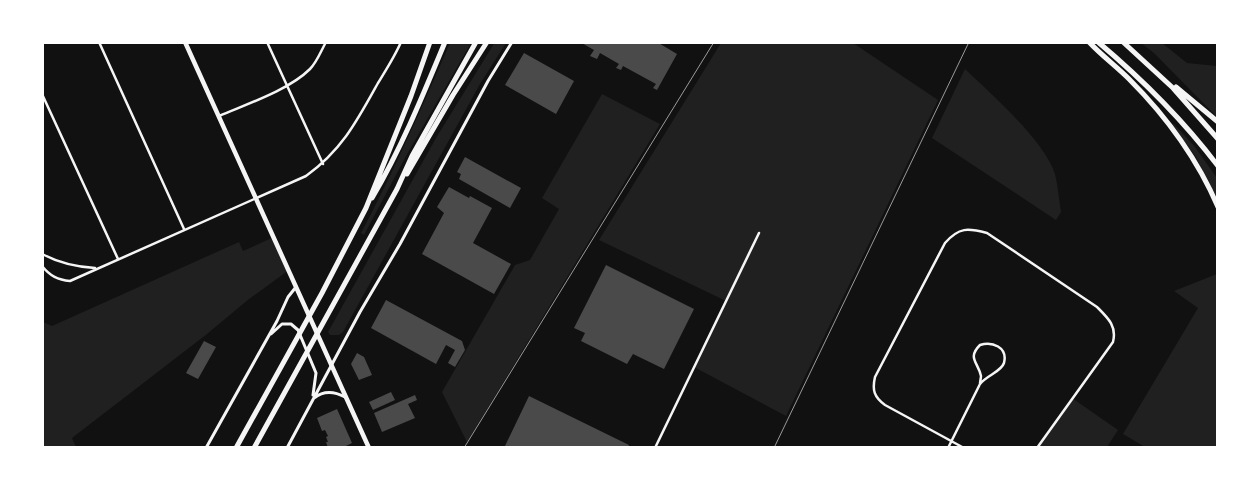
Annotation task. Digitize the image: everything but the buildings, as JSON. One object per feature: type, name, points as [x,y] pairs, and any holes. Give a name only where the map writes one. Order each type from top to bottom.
[{"type":"highway","points":[[366,208],[411,96],[430,42]]},
{"type":"highway","points":[[236,448],[322,293],[389,166],[445,42]]},
{"type":"highway","points":[[254,448],[476,42]]},
{"type":"highway","points":[[397,189],[417,159],[453,95],[488,42]]},
{"type":"highway","points":[[1089,42],[1130,80],[1167,122],[1197,166],[1218,207]]},
{"type":"highway","points":[[1098,42],[1163,102],[1218,166]]},
{"type":"highway","points":[[1123,42],[1218,122]]},
{"type":"highway","points":[[1160,75],[1186,101],[1218,139]]},
{"type":"main road","points":[[186,42],[369,448]]},
{"type":"street","points":[[99,42],[184,229]]},
{"type":"street","points":[[267,42],[323,164]]},
{"type":"street","points":[[219,116],[287,86],[312,68],[326,42]]},
{"type":"street","points":[[42,266],[55,278],[70,281],[306,176],[323,164],[337,150],[355,124],[400,42]]},
{"type":"street","points":[[288,448],[312,399],[400,244],[488,81],[512,42]]},
{"type":"street","points":[[42,94],[118,260]]},
{"type":"street","points":[[964,448],[885,406],[876,399],[873,387],[875,377],[946,243],[960,231],[970,229],[987,233],[1097,307],[1113,326],[1115,335],[1113,342],[1037,448]]},
{"type":"street","points":[[655,448],[759,234]]},
{"type":"street","points":[[42,254],[79,268],[96,268]]},
{"type":"street","points":[[206,448],[288,297],[296,287]]},
{"type":"street","points":[[268,336],[282,324],[291,324],[298,330],[316,373],[312,399]]},
{"type":"street","points":[[948,448],[980,384],[985,378],[1004,365],[1004,354],[998,346],[992,343],[980,345],[974,355],[974,360],[981,375],[980,384]]},
{"type":"street","points":[[312,399],[320,393],[330,392],[347,398]]},
{"type":"shaded area","points":[[495,42],[506,43],[480,84],[343,332],[339,335],[330,335],[328,332],[436,138]]},
{"type":"shaded area","points":[[450,43],[471,43],[406,156],[364,235],[361,233],[396,163]]},
{"type":"shaded area","points":[[721,43],[853,43],[938,100],[786,416],[694,367],[726,301],[599,240]]},
{"type":"shaded area","points":[[1141,43],[1162,43],[1187,63],[1217,66],[1217,117],[1154,53]]},
{"type":"shaded area","points":[[965,69],[1029,133],[1049,161],[1055,174],[1061,212],[1056,220],[932,138]]},
{"type":"shaded area","points":[[602,94],[660,124],[467,442],[442,392],[515,265],[530,260],[559,209],[542,198]]},
{"type":"shaded area","points":[[1174,124],[1195,147],[1217,178],[1217,202],[1196,157],[1172,125]]},
{"type":"shaded area","points":[[274,237],[289,270],[249,299],[207,334],[72,438],[76,447],[43,448],[43,322],[52,326],[239,242],[243,251]]},
{"type":"shaded area","points":[[1217,274],[1217,447],[1145,447],[1123,434],[1198,308],[1174,291]]},
{"type":"shaded area","points":[[1072,398],[1118,430],[1107,447],[1037,448]]},
{"type":"railway","points":[[464,448],[714,42]]},
{"type":"railway","points":[[774,448],[969,42]]}]
